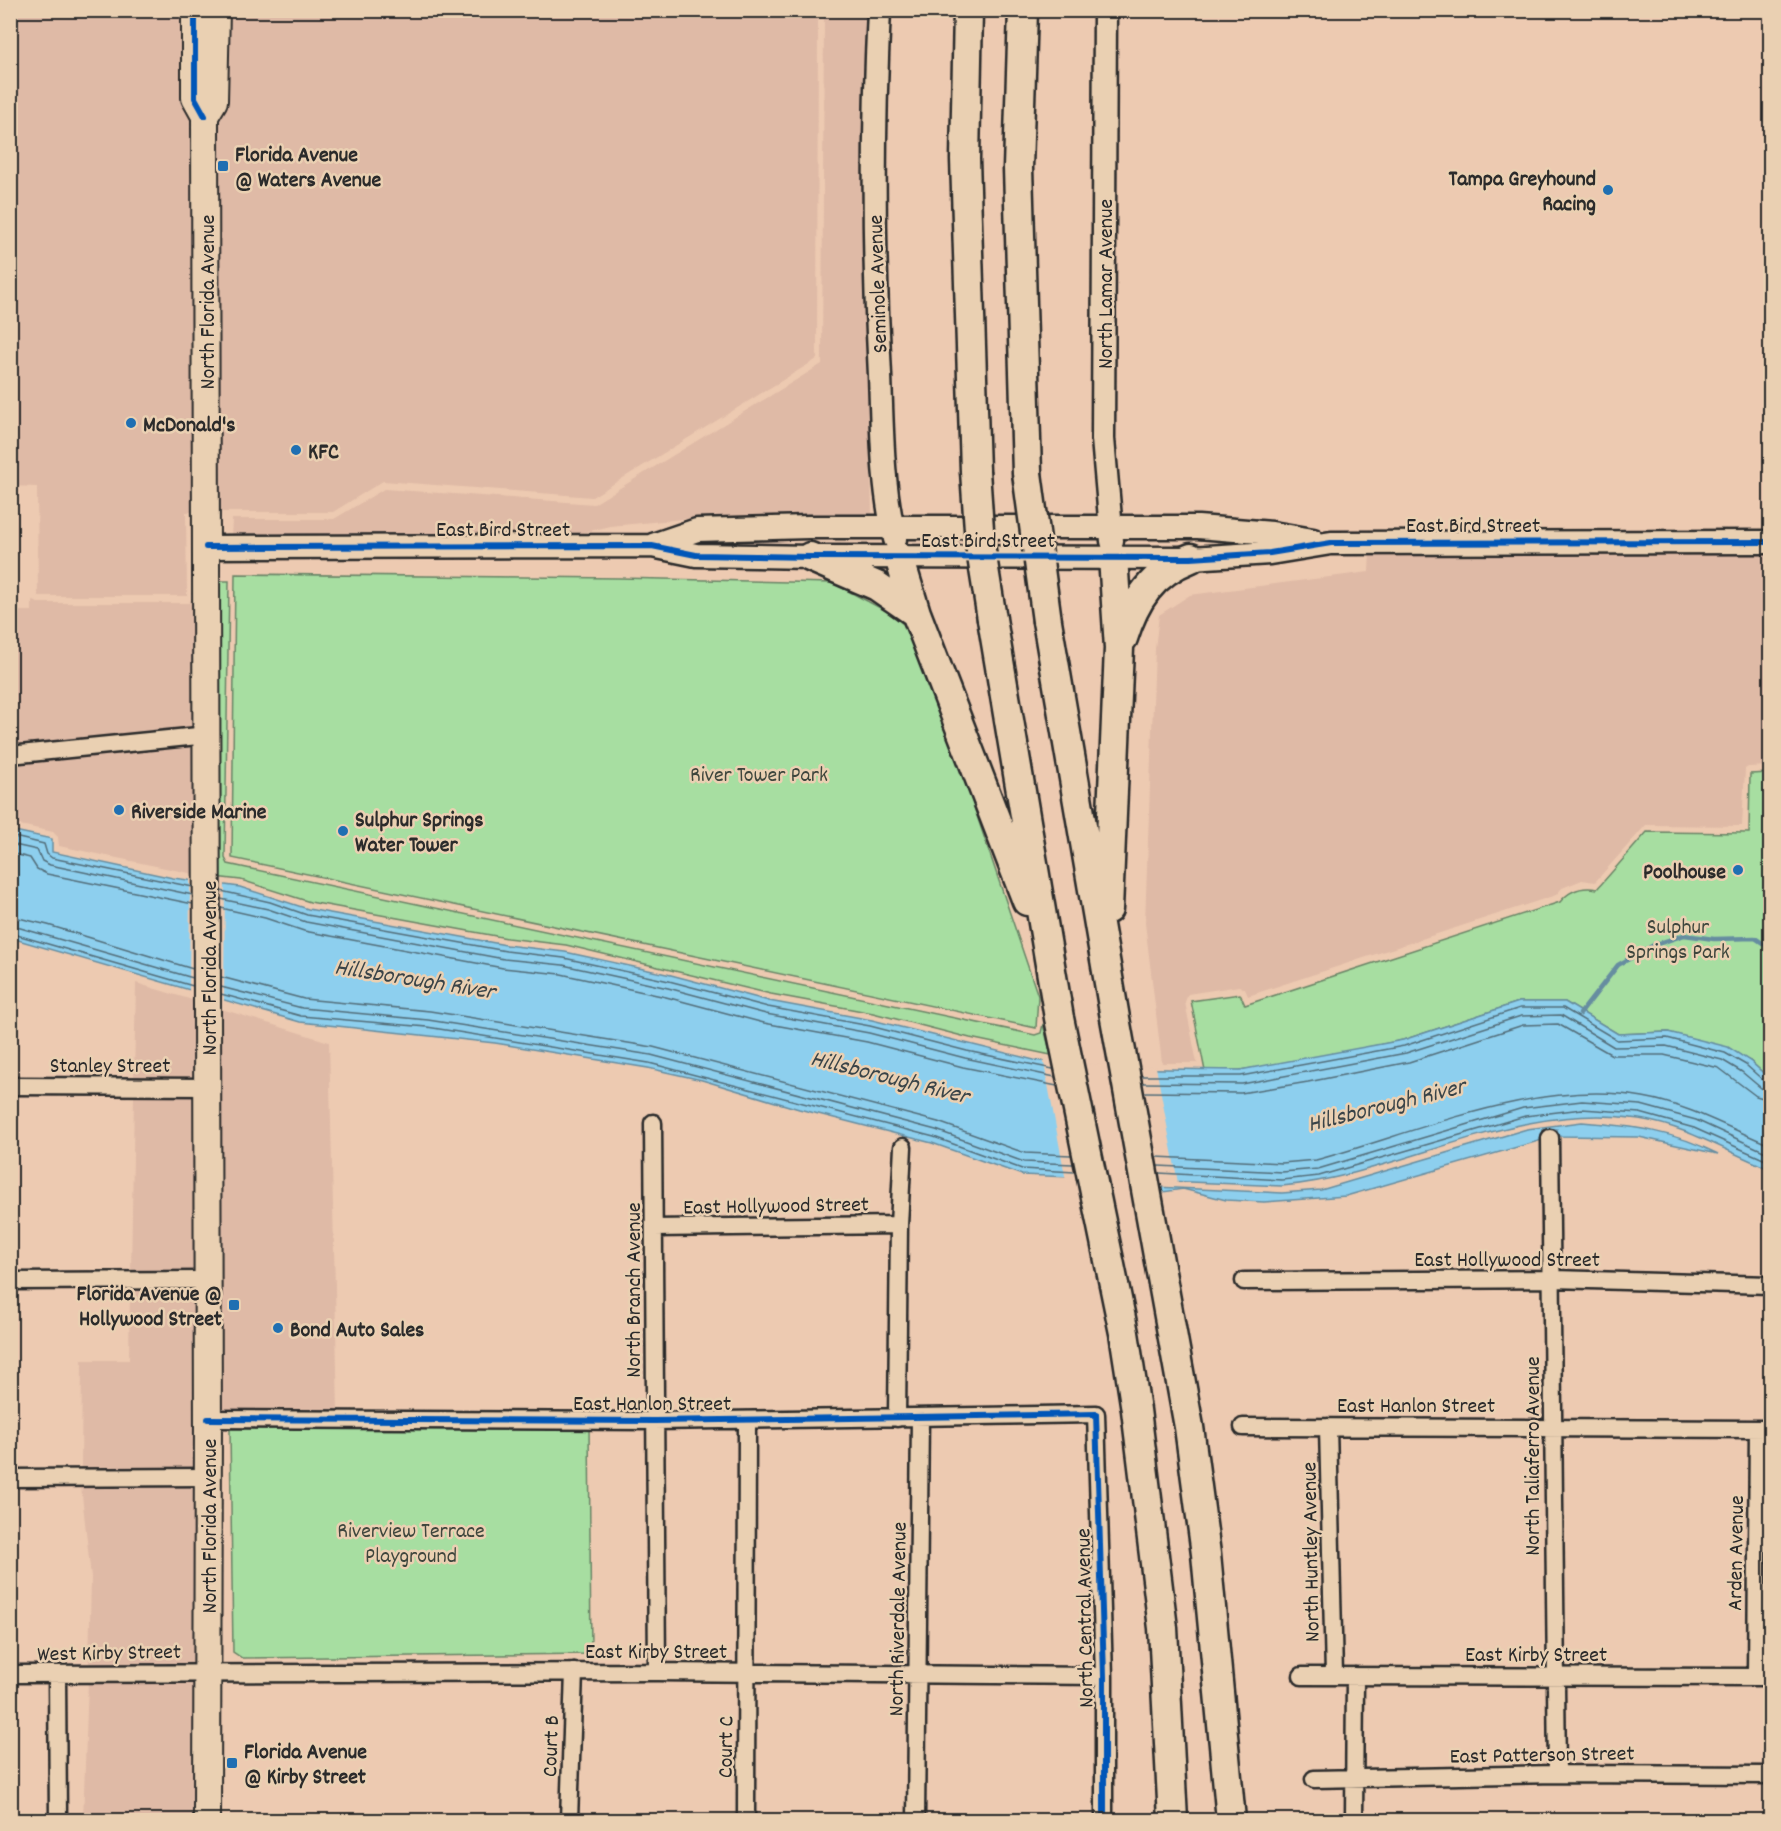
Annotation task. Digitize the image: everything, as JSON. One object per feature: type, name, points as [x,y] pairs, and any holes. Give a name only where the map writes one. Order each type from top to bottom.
[{"type":"highway","points":[[968,10],[965,159],[975,471],[980,544],[1047,953],[1124,1333],[1152,1525],[1164,1628],[1173,1821]]},
{"type":"highway","points":[[1023,10],[1017,168],[1027,473],[1047,621],[1115,1018],[1189,1427],[1206,1554],[1231,1821]]},
{"type":"highway","points":[[810,557],[877,586],[916,613]]},
{"type":"highway","points":[[899,557],[916,613],[1047,953]]},
{"type":"highway","points":[[1106,965],[1119,648],[1113,557]]},
{"type":"highway","points":[[1119,648],[1134,606],[1147,587],[1180,562],[1191,558]]},
{"type":"main road","name":"North Florida Avenue","points":[[195,10],[195,98],[205,116],[209,1087],[207,1821]]},
{"type":"main road","name":"North Florida Avenue","points":[[205,116],[214,101],[216,10]]},
{"type":"street","name":"Seminole Avenue","points":[[879,10],[873,127],[873,226],[883,432],[892,526],[899,557]]},
{"type":"street","name":"North Lamar Avenue","points":[[1105,10],[1103,439],[1113,557]]},
{"type":"street","name":"East Bird Street","points":[[652,546],[697,530],[892,526],[1198,527],[1272,533],[1331,543]]},
{"type":"street","name":"East Bird Street","points":[[206,547],[652,546],[696,555],[1191,558],[1270,553],[1331,543],[1770,542]]},
{"type":"street","points":[[10,755],[208,735]]},
{"type":"street","name":"Stanley Street","points":[[10,1086],[209,1087]]},
{"type":"street","name":"North Branch Avenue","points":[[653,1123],[657,1672]]},
{"type":"street","name":"North Taliaferro Avenue","points":[[1550,1138],[1553,1279],[1554,1674],[1557,1774]]},
{"type":"street","points":[[897,1418],[899,1225],[903,1147]]},
{"type":"street","name":"East Hollywood Street","points":[[654,1228],[899,1225]]},
{"type":"street","name":"East Hollywood Street","points":[[1244,1281],[1553,1279],[1770,1285]]},
{"type":"street","points":[[10,1281],[209,1280]]},
{"type":"street","name":"East Hanlon Street","points":[[208,1419],[655,1421],[1096,1414]]},
{"type":"street","name":"North Central Avenue","points":[[1096,1414],[1104,1676],[1104,1821]]},
{"type":"street","name":"North Riverdale Avenue","points":[[916,1821],[920,1417]]},
{"type":"street","name":"Court C","points":[[746,1821],[747,1420]]},
{"type":"street","name":"East Hanlon Street","points":[[1243,1427],[1554,1426],[1764,1429]]},
{"type":"street","name":"North Huntley Avenue","points":[[1328,1427],[1334,1675]]},
{"type":"street","name":"Arden Avenue","points":[[1763,1677],[1764,1429]]},
{"type":"street","points":[[10,1478],[208,1477]]},
{"type":"street","name":"Court B","points":[[568,1821],[574,1672]]},
{"type":"street","name":"East Kirby Street","points":[[208,1673],[657,1672],[1104,1676]]},
{"type":"street","name":"West Kirby Street","points":[[10,1674],[208,1673]]},
{"type":"street","points":[[57,1674],[58,1821]]},
{"type":"street","name":"East Kirby Street","points":[[1302,1676],[1554,1674],[1763,1677]]},
{"type":"street","points":[[1354,1821],[1355,1676]]},
{"type":"street","name":"East Patterson Street","points":[[1314,1779],[1557,1774],[1770,1775]]},
{"type":"shaded area","points":[[11,11],[818,11],[817,359],[592,497],[383,481],[333,512],[186,512],[187,596],[38,596],[37,487],[11,486]]},
{"type":"shaded area","points":[[824,11],[870,11],[865,193],[872,518],[683,519],[611,526],[564,537],[231,538],[232,519],[334,519],[384,489],[594,504],[822,364]]},
{"type":"shaded area","points":[[192,520],[196,520],[200,727],[11,747],[10,611],[32,611],[32,600],[38,603],[189,603],[193,596]]},
{"type":"shaded area","points":[[1770,550],[1770,766],[1745,769],[1742,826],[1646,825],[1595,882],[1582,880],[1562,888],[1556,895],[1248,996],[1245,989],[1239,986],[1188,994],[1185,1002],[1197,1063],[1162,1063],[1145,923],[1155,649],[1159,615],[1190,595],[1369,572],[1370,552]]},
{"type":"shaded area","points":[[201,744],[199,875],[59,846],[58,837],[53,832],[11,823],[11,764]]},
{"type":"shaded area","points":[[136,983],[199,1002],[201,1078],[134,1078]]},
{"type":"shaded area","points":[[215,1007],[329,1042],[338,1411],[216,1410]]},
{"type":"shaded area","points":[[134,1095],[201,1095],[201,1272],[131,1272]]},
{"type":"shaded area","points":[[130,1289],[201,1289],[201,1469],[81,1469],[82,1360],[129,1360]]},
{"type":"shaded area","points":[[81,1486],[201,1486],[200,1664],[89,1665],[91,1577]]},
{"type":"shaded area","points":[[200,1681],[200,1820],[83,1820],[88,1682]]},
{"type":"green space","name":"River Tower Park","points":[[235,574],[833,583],[886,611],[915,633],[1038,996],[1036,1028],[232,858]]},
{"type":"green space","points":[[215,581],[229,581],[225,858],[228,864],[1035,1035],[1041,1033],[1043,1024],[1051,1055],[970,1038],[873,1013],[771,994],[566,945],[507,938],[310,902],[241,880],[215,877]]},
{"type":"green space","name":"Sulphur Springs Park","points":[[1770,773],[1770,1079],[1750,1061],[1692,1039],[1668,1032],[1618,1034],[1565,1002],[1519,1002],[1403,1040],[1304,1060],[1240,1070],[1205,1071],[1191,1001],[1240,994],[1245,1005],[1560,902],[1568,894],[1577,890],[1597,889],[1647,832],[1749,833],[1750,774]]},
{"type":"green space","name":"Riverview Terrace Playground","points":[[589,1425],[591,1654],[242,1658],[233,1652],[230,1429]]},
{"type":"water","name":"Hillsborough River","points":[[10,830],[52,839],[52,852],[173,878],[240,887],[308,909],[506,945],[565,952],[671,975],[769,1001],[872,1020],[1034,1060],[1094,1068],[1240,1070],[1403,1040],[1519,1002],[1565,1002],[1618,1034],[1668,1032],[1728,1047],[1750,1061],[1770,1079],[1770,1169],[1673,1127],[1639,1119],[1593,1116],[1548,1120],[1503,1129],[1371,1168],[1327,1179],[1282,1186],[1022,1175],[932,1143],[799,1109],[702,1080],[648,1068],[495,1043],[300,1022],[11,938]]},
{"type":"water","points":[[1582,1122],[1618,1125],[1669,1135],[1718,1154],[1639,1137],[1558,1136],[1557,1129],[1543,1129],[1542,1140],[1346,1196],[1264,1202],[1226,1200],[1183,1189],[1156,1193],[1155,1187],[1282,1193],[1321,1190],[1527,1129]]},
{"type":"pier","points":[[190,878],[225,882],[224,1004],[189,994]]},
{"type":"pier","points":[[1043,1058],[1094,1065],[1156,1067],[1178,1183],[1066,1181]]},
{"type":"waterway","points":[[1580,1014],[1618,965],[1654,945],[1684,935],[1714,939],[1755,938],[1770,948]]},
{"type":"cycle path","points":[[195,10],[195,98],[205,116]]},
{"type":"cycle path","points":[[206,547],[652,546],[696,555],[1191,558],[1270,553],[1331,543],[1770,542]]},
{"type":"cycle path","points":[[208,1419],[655,1421],[1096,1414],[1104,1676],[1104,1820]]},
{"type":"place","name":"Florida Avenue @ Waters Avenue","points":[[223,166]]},
{"type":"place","name":"Tampa Greyhound Racing","points":[[1608,190]]},
{"type":"place","name":"McDonald's","points":[[131,423]]},
{"type":"place","name":"KFC","points":[[296,450]]},
{"type":"place","name":"Riverside Marine","points":[[119,810]]},
{"type":"place","name":"Sulphur Springs Water Tower","points":[[343,831]]},
{"type":"place","name":"Poolhouse","points":[[1738,870]]},
{"type":"place","name":"Florida Avenue @ Hollywood Street","points":[[234,1305]]},
{"type":"place","name":"Bond Auto Sales","points":[[278,1328]]},
{"type":"place","name":"Florida Avenue @ Kirby Street","points":[[232,1763]]}]
